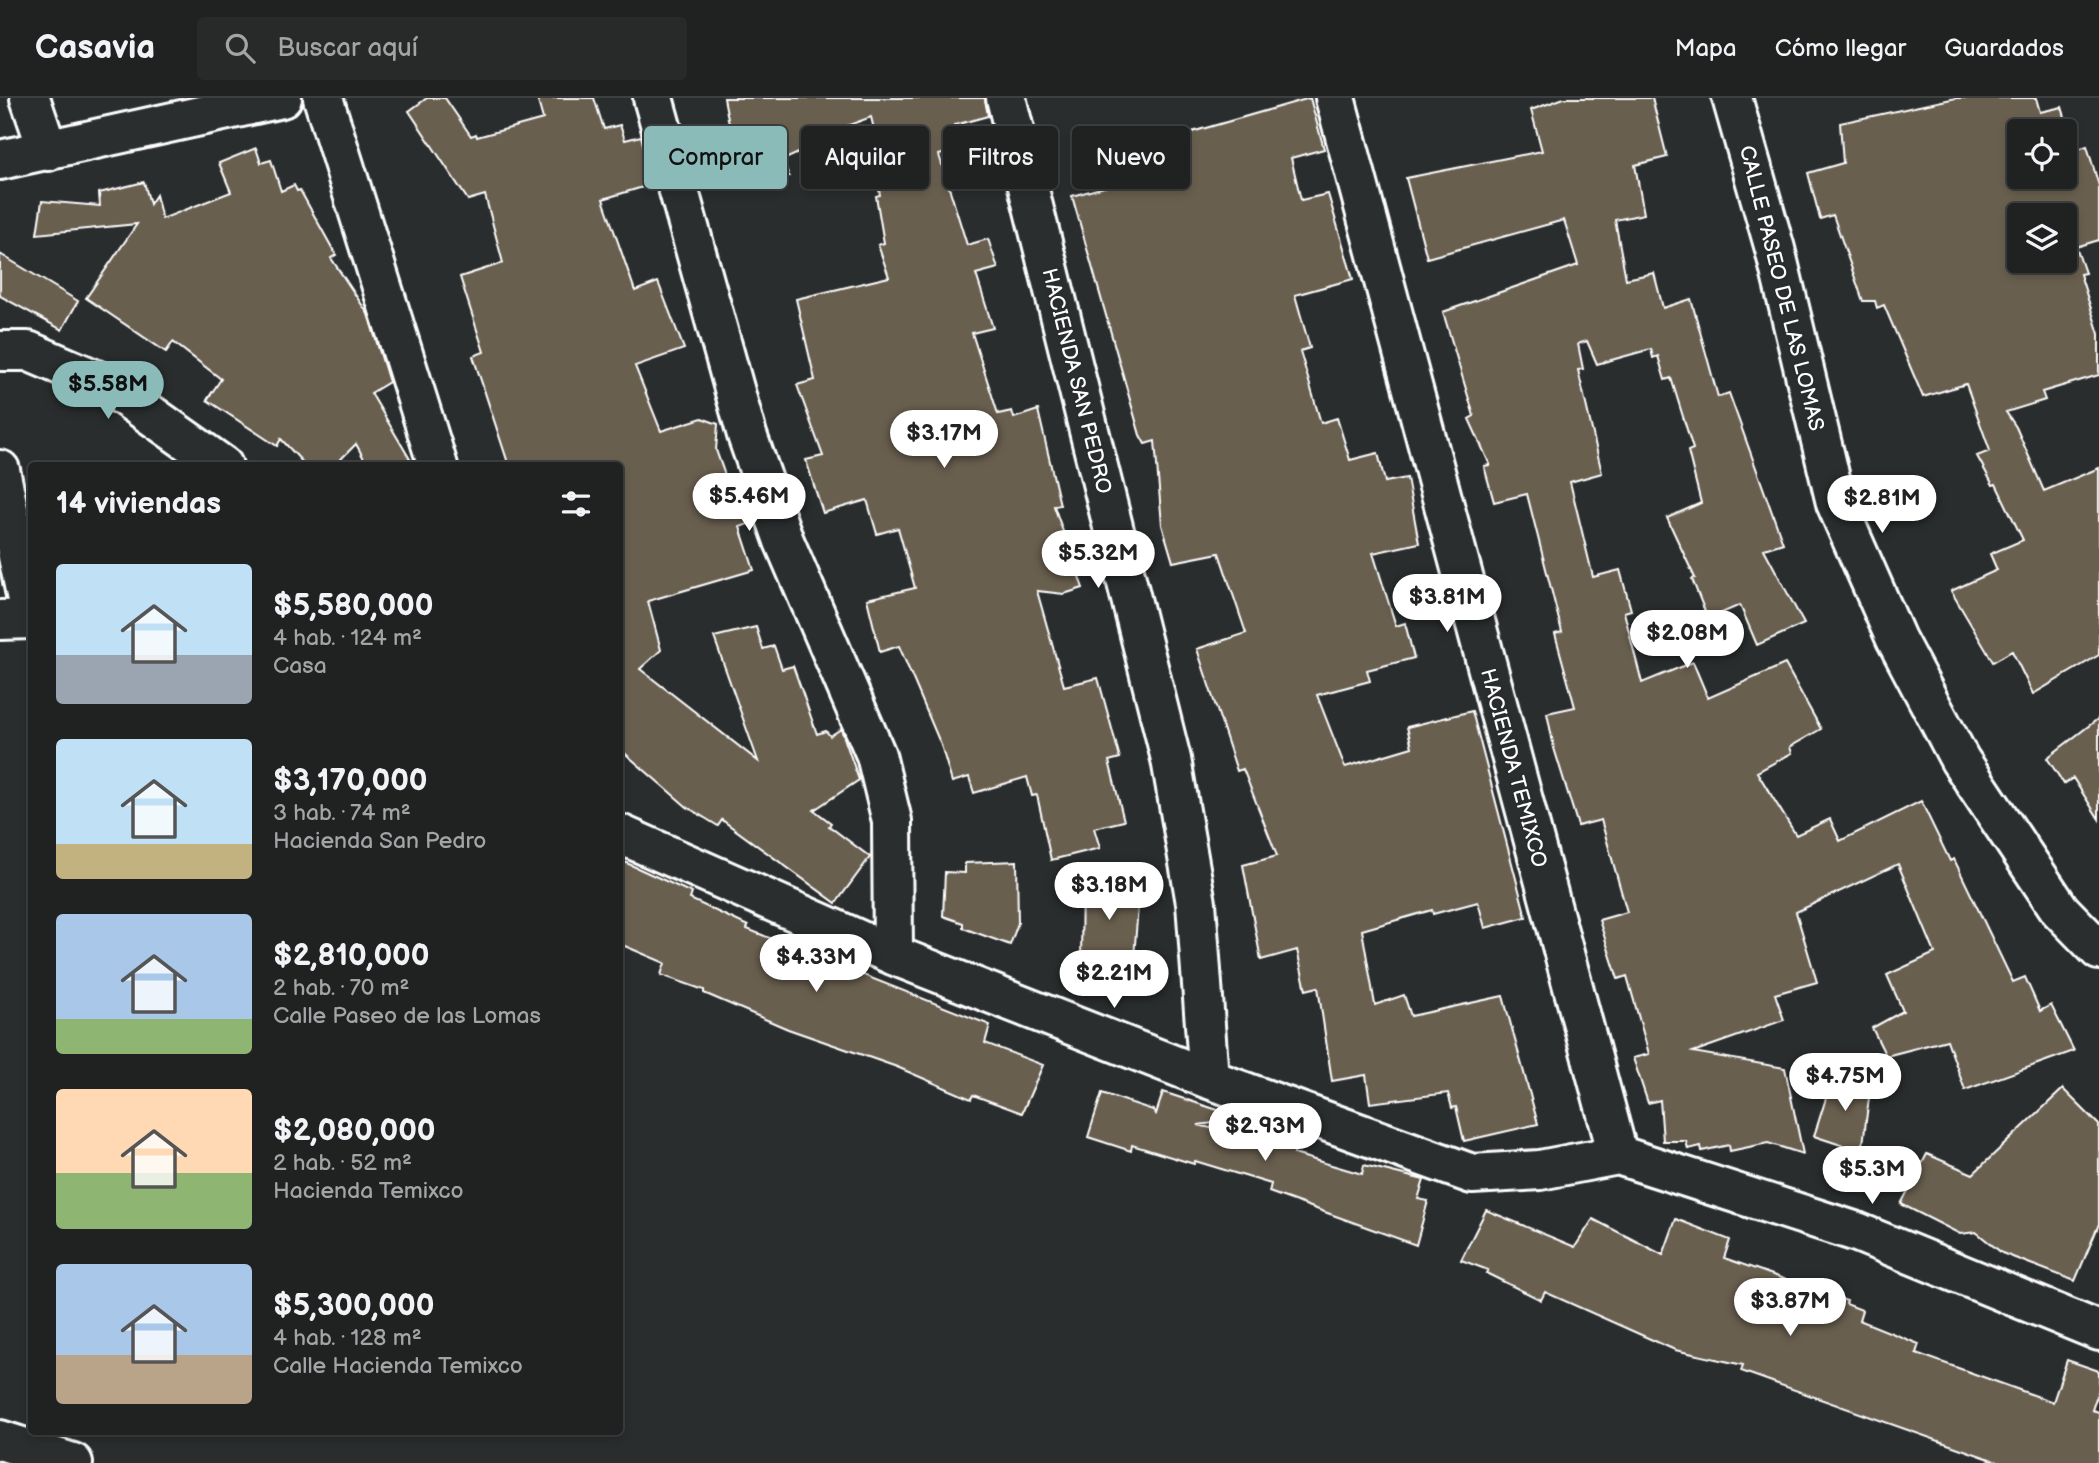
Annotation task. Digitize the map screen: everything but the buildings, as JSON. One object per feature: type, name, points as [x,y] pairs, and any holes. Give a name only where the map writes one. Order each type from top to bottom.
[{"type":"street","points":[[30,98],[48,151]]},
{"type":"street","points":[[0,160],[282,98]]},
{"type":"street","points":[[323,98],[437,462]]},
{"type":"street","points":[[653,98],[747,435],[783,541],[876,755],[892,821],[893,955]]},
{"type":"street","name":"HACIENDA SAN PEDRO","points":[[1006,98],[1171,759],[1196,904],[1209,1079]]},
{"type":"street","name":"HACIENDA TEMIXCO","points":[[1335,98],[1618,1155]]},
{"type":"street","name":"CALLE PASEO DE LAS LOMAS","points":[[1732,98],[1775,249],[1836,503],[1896,639],[1960,760],[2060,910],[2099,950]]},
{"type":"street","points":[[0,351],[28,351],[110,386],[217,462]]},
{"type":"street","points":[[0,470],[28,605]]},
{"type":"street","points":[[0,620],[28,619]]},
{"type":"street","points":[[623,833],[893,955],[1209,1079],[1472,1174],[1540,1170],[1618,1155],[1857,1233],[2099,1331]]},
{"type":"street","points":[[0,1440],[73,1463]]}]
